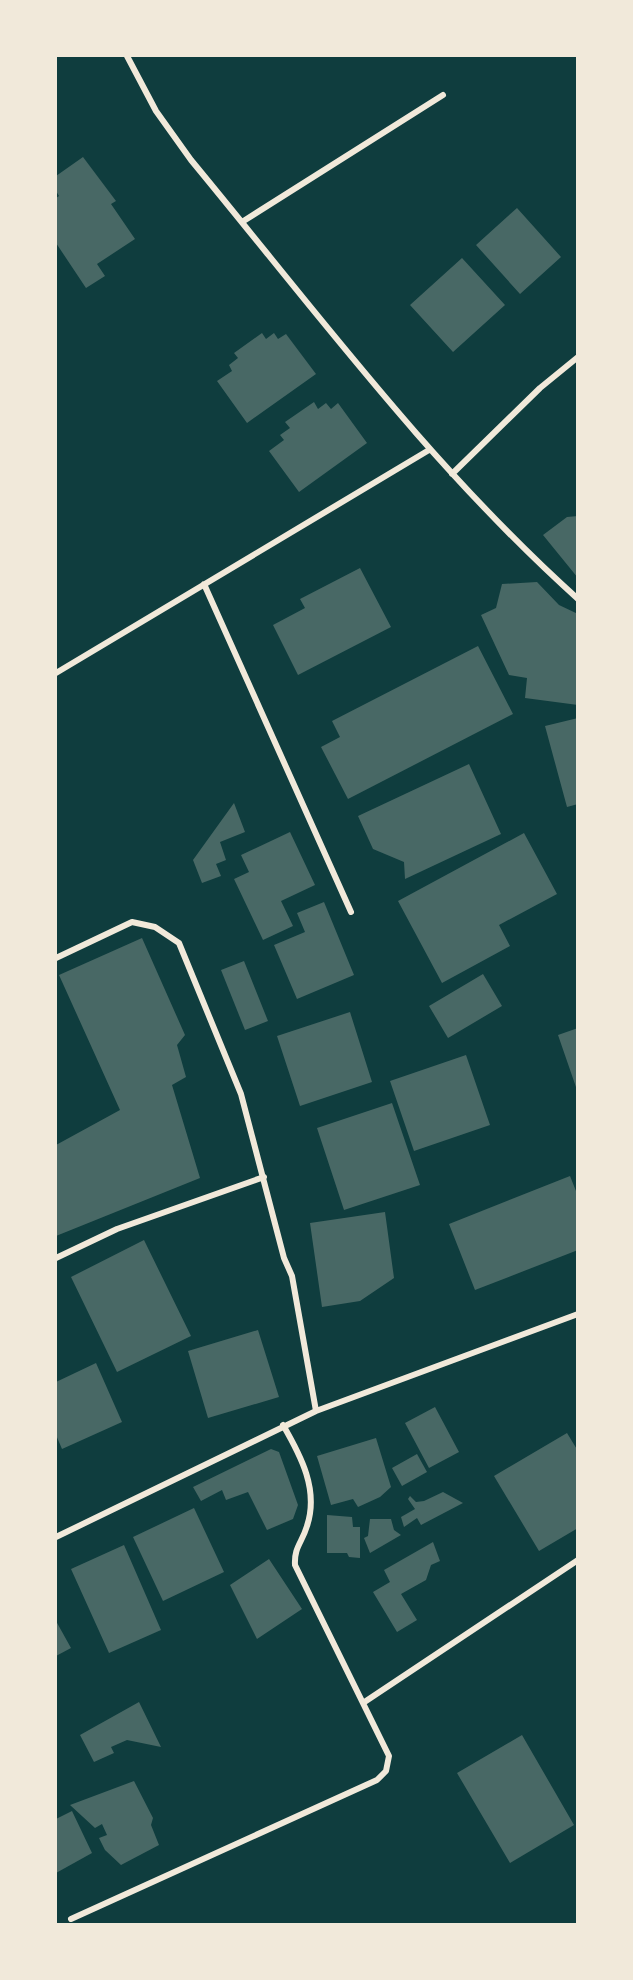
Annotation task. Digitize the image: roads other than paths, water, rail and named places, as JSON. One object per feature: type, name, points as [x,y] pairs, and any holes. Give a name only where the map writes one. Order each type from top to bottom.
[{"type":"street","points":[[128,56],[156,111],[191,160],[429,450],[544,569],[578,599]]},
{"type":"street","points":[[242,222],[443,95]]},
{"type":"street","points":[[452,474],[540,388],[578,357]]},
{"type":"street","points":[[56,673],[429,450]]},
{"type":"street","points":[[204,584],[351,912]]},
{"type":"street","points":[[56,958],[132,922],[155,927],[179,943],[241,1094],[294,1286],[316,1411]]},
{"type":"street","points":[[56,1258],[117,1229],[264,1177]]},
{"type":"street","points":[[56,1537],[283,1425],[578,1314]]},
{"type":"street","points":[[71,1919],[377,1780],[386,1771],[389,1756],[295,1565],[294,1551],[308,1523],[312,1497],[303,1458],[283,1425]]},
{"type":"street","points":[[363,1703],[578,1560]]}]
